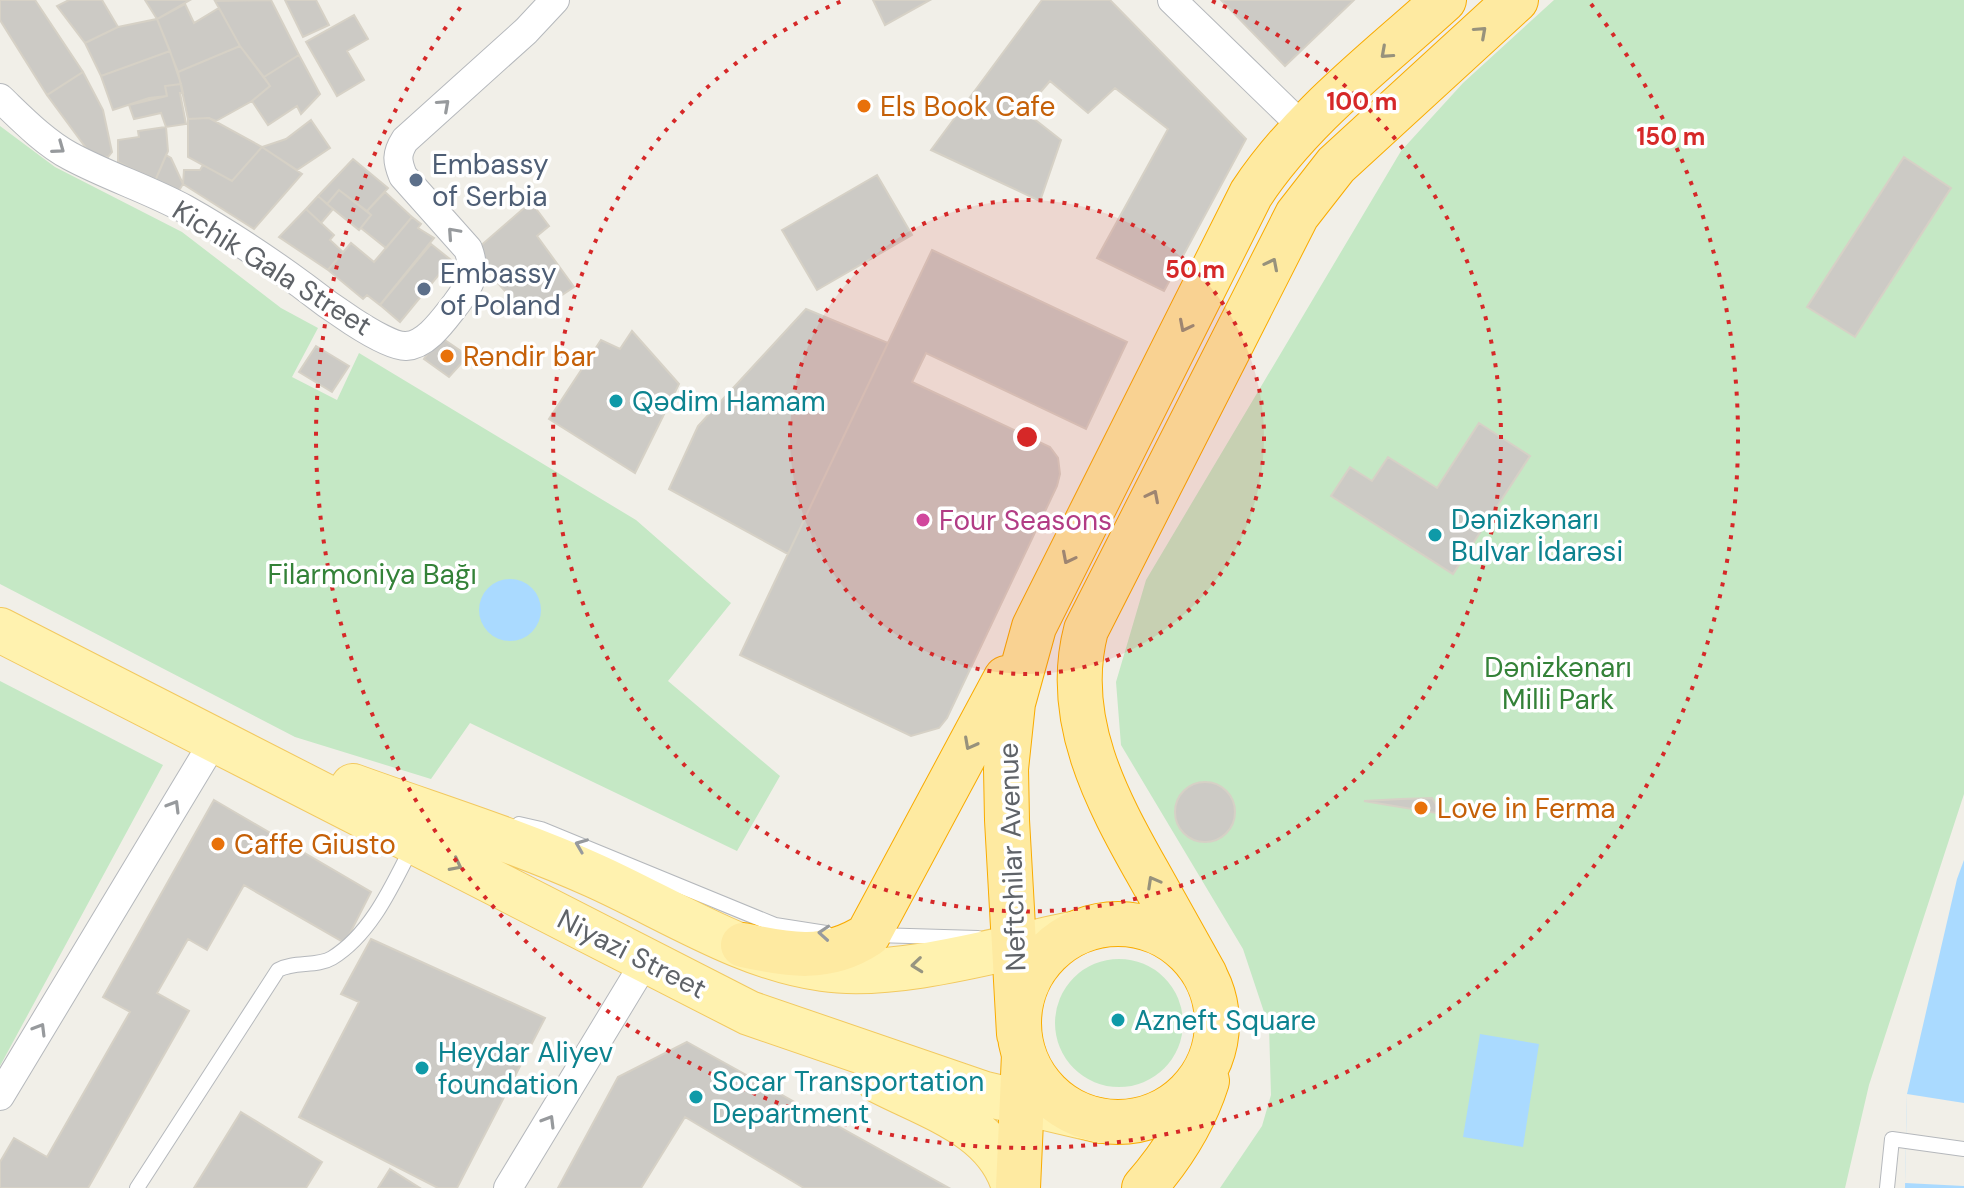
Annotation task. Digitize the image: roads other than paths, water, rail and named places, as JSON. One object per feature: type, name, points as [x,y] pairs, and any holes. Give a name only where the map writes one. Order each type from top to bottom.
[{"type":"highway","name":"Neftchilar Avenue","points":[[1021,1044],[1007,820],[1008,735],[1013,703],[1034,627],[1251,194],[1271,164],[1304,128],[1444,0]]},
{"type":"highway","points":[[1144,1188],[1191,1123],[1211,1070],[1217,1017],[1214,995],[1205,975],[1111,808],[1094,763],[1079,690],[1083,644],[1092,615],[1297,215],[1336,165],[1516,0]]},
{"type":"highway","points":[[743,945],[798,954],[827,953],[849,947],[868,935],[1034,627]]},
{"type":"highway","points":[[1016,1188],[1021,1044],[1019,1013],[1023,993],[1043,957],[1076,933],[1096,926],[1139,926],[1159,932],[1177,943],[1193,957],[1205,975]]},
{"type":"highway","points":[[1021,1044],[1033,1074],[1046,1091],[1062,1104],[1101,1121],[1135,1121],[1168,1109],[1195,1087],[1212,1057],[1216,1040]]},
{"type":"main road","name":"Niyazi Street","points":[[0,630],[749,1013],[985,1094],[1101,1121]]},
{"type":"main road","name":"Niyazi Street","points":[[201,734],[579,869],[743,945],[825,970],[870,971],[931,963],[1076,933]]},
{"type":"main road","points":[[749,1013],[982,1135],[1003,1160],[1016,1188]]},
{"type":"street","name":"Kichik Gala Street","points":[[0,98],[28,125],[67,155],[183,208],[257,253],[333,308],[391,343],[404,346],[416,343],[437,327],[472,279],[474,265],[468,249],[403,176],[397,152],[405,140],[526,31],[555,0]]},
{"type":"street","points":[[1172,0],[1304,128]]},
{"type":"street","points":[[0,1096],[201,734]]},
{"type":"street","points":[[508,1188],[645,962]]},
{"type":"lane","points":[[344,783],[481,815]]},
{"type":"lane","points":[[511,822],[541,829],[775,925],[811,932],[974,937],[1013,946]]},
{"type":"lane","points":[[137,1188],[278,970],[285,966],[330,960],[360,935],[391,889],[414,843]]},
{"type":"lane","points":[[1887,1188],[1892,1139],[1964,1149]]},
{"type":"water","points":[[510,579],[522,581],[532,588],[539,598],[539,622],[532,632],[522,639],[510,641],[498,639],[488,632],[481,622],[479,610],[481,598],[488,588],[498,581]]},
{"type":"water","points":[[1964,860],[1964,1188],[1905,1188],[1907,1094]]},
{"type":"water","points":[[1480,1034],[1539,1044],[1523,1147],[1463,1137]]},
{"type":"place","name":"Els Book Cafe","points":[[864,106]]},
{"type":"place","name":"Embassy of Serbia","points":[[416,180]]},
{"type":"place","name":"Embassy of Poland","points":[[424,289]]},
{"type":"place","name":"Rəndir bar","points":[[447,356]]},
{"type":"place","name":"Qədim Hamam","points":[[616,401]]},
{"type":"place","name":"Four Seasons","points":[[923,520]]},
{"type":"place","name":"Dənizkənarı Bulvar İdarəsi","points":[[1435,535]]},
{"type":"place","name":"Love in Ferma","points":[[1421,808]]},
{"type":"place","name":"Caffe Giusto","points":[[218,844]]},
{"type":"place","name":"Azneft Square","points":[[1118,1020]]},
{"type":"place","name":"Heydar Aliyev foundation","points":[[422,1068]]},
{"type":"place","name":"Socar Transportation Department","points":[[696,1097]]},
{"type":"park label","name":"Filarmoniya Bağı","points":[[372,574]]},
{"type":"park label","name":"Dənizkənarı Milli Park","points":[[1558,683]]}]
